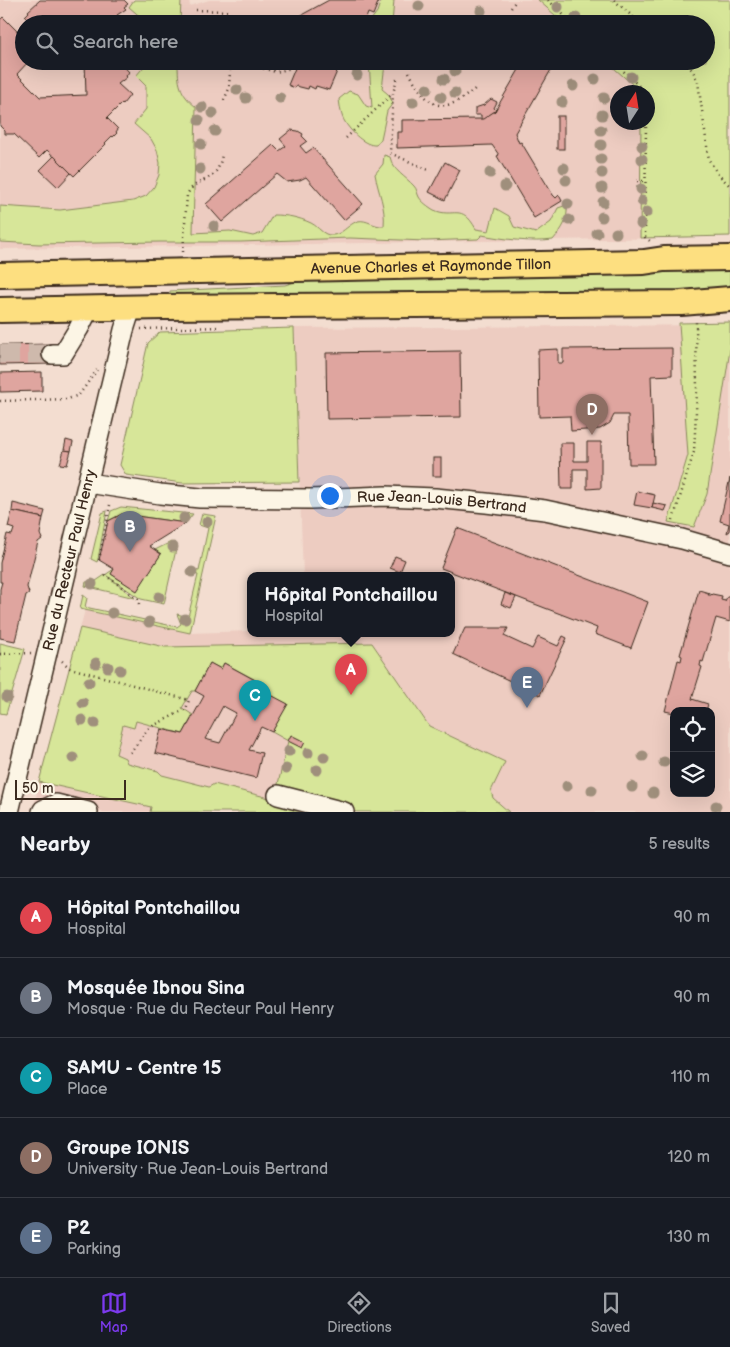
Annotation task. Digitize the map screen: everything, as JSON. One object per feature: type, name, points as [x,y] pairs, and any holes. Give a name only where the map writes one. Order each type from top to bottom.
[{"type":"main road","name":"Avenue Charles et Raymonde Tillon","points":[[0,275],[634,263],[664,258],[730,258]]},
{"type":"main road","points":[[131,273],[131,308]]},
{"type":"main road","points":[[0,310],[675,303],[730,299]]},
{"type":"street","points":[[52,354],[63,354],[89,308]]},
{"type":"street","name":"Rue du Recteur Paul Henry","points":[[9,812],[124,330],[131,308]]},
{"type":"street","name":"Rue Jean-Louis Bertrand","points":[[88,483],[200,498],[311,499],[385,496],[434,498],[546,510],[669,536],[730,553]]},
{"type":"street","points":[[278,795],[344,812]]},
{"type":"street","points":[[42,812],[42,810],[56,804],[88,812]]},
{"type":"path","points":[[511,8],[516,0]]},
{"type":"path","points":[[548,0],[564,15]]},
{"type":"path","points":[[614,0],[631,15]]},
{"type":"path","points":[[196,10],[228,11],[231,15]]},
{"type":"path","points":[[266,70],[287,70]]},
{"type":"path","points":[[622,70],[638,85]]},
{"type":"path","points":[[692,70],[698,82],[709,160],[717,173],[730,186]]},
{"type":"path","points":[[224,100],[229,89],[230,71]]},
{"type":"path","points":[[410,72],[423,96],[441,105],[451,105],[462,100],[476,88]]},
{"type":"path","points":[[397,79],[393,93],[390,153],[431,171]]},
{"type":"path","points":[[346,138],[393,93]]},
{"type":"path","points":[[646,130],[645,237],[656,245]]},
{"type":"path","points":[[182,252],[187,195],[190,189],[216,172],[222,154]]},
{"type":"path","points":[[637,181],[645,181]]},
{"type":"path","points":[[669,536],[694,452],[697,390],[697,326],[691,317]]},
{"type":"path","points":[[99,560],[110,505]]},
{"type":"path","points":[[105,575],[138,599],[139,604]]},
{"type":"path","points":[[0,654],[30,653],[58,657],[70,668],[189,700],[186,709],[149,728],[130,753]]},
{"type":"shaded area","points":[[0,0],[189,0],[190,6],[209,0],[587,0],[603,15],[15,15],[15,70],[652,70],[654,85],[610,85],[610,130],[655,130],[655,93],[673,238],[0,249]]},
{"type":"shaded area","points":[[730,325],[730,812],[33,812],[42,768],[85,610],[190,633],[247,631],[247,637],[455,637],[455,572],[303,572],[294,328]]},
{"type":"green space","points":[[134,0],[181,0],[180,15],[138,15],[129,7]]},
{"type":"green space","points":[[381,0],[394,0],[393,15],[375,15]]},
{"type":"green space","points":[[538,0],[730,0],[730,236],[640,238],[641,130],[655,130],[655,85],[633,85],[616,70],[715,70],[715,15],[555,15]]},
{"type":"green space","points":[[141,70],[178,70],[183,92],[196,107],[193,233],[230,231],[253,236],[262,233],[273,215],[301,219],[313,224],[324,233],[331,235],[339,233],[358,221],[384,226],[383,206],[375,174],[383,164],[384,155],[390,157],[394,166],[411,182],[422,201],[434,210],[447,213],[461,213],[471,221],[476,229],[489,231],[495,208],[509,216],[514,227],[536,233],[551,222],[558,208],[567,205],[567,216],[560,232],[553,240],[545,241],[518,240],[482,235],[478,239],[426,241],[350,238],[241,242],[39,244],[0,242],[0,206],[60,210],[133,201],[146,196],[154,187],[159,175],[160,163],[157,150],[151,139],[134,124],[146,109],[146,86],[136,76]]},
{"type":"green space","points":[[370,70],[384,70],[382,89],[388,94],[393,103],[387,111],[381,139],[376,145],[363,141],[351,130],[343,117],[339,99],[349,91],[358,94],[366,106],[372,108]]},
{"type":"green space","points":[[730,263],[730,291],[170,300],[170,291],[285,285],[318,275]]},
{"type":"green space","points":[[730,322],[730,350],[707,494],[694,527],[668,522],[688,455],[679,323]]},
{"type":"green space","points":[[294,328],[299,482],[182,483],[126,475],[120,465],[148,343],[160,332]]},
{"type":"green space","points":[[121,507],[193,514],[186,523],[122,514],[108,521],[111,511]]},
{"type":"green space","points":[[107,511],[97,562],[91,559],[102,513]]},
{"type":"green space","points":[[202,514],[216,516],[190,633],[80,609],[83,595],[87,598],[85,607],[177,627],[181,624],[177,614],[188,617],[198,575],[188,573],[189,569],[199,571],[208,528],[199,525]]},
{"type":"green space","points":[[171,542],[177,545],[164,604],[141,599],[107,576],[135,598],[85,586],[86,582],[92,581],[93,583],[114,569],[111,574],[137,590],[161,554],[155,550]]},
{"type":"green space","points":[[80,628],[165,647],[372,643],[429,726],[505,762],[491,791],[493,798],[509,812],[356,812],[279,791],[278,784],[288,741],[272,732],[287,704],[252,685],[254,679],[224,663],[221,669],[210,663],[195,691],[192,691],[182,708],[193,715],[183,734],[136,721],[134,728],[123,725],[116,754],[125,758],[127,763],[158,771],[162,775],[209,787],[214,784],[325,812],[150,812],[151,807],[39,782]]},
{"type":"green space","points":[[0,643],[25,649],[6,714],[0,713]]},
{"type":"building","points":[[40,0],[124,0],[128,4],[124,7],[126,9],[117,15],[26,15]]},
{"type":"building","points":[[329,0],[379,0],[373,15],[368,13],[367,15],[302,15]]},
{"type":"building","points":[[3,17],[15,29],[15,70],[21,70],[17,74],[40,97],[86,95],[85,70],[127,70],[129,72],[127,77],[118,84],[130,95],[107,118],[118,129],[117,133],[74,176],[47,150],[39,158],[14,134],[5,134],[5,131],[0,126],[0,20]]},
{"type":"building","points":[[294,70],[338,70],[329,90],[316,86],[315,89],[309,86],[308,89],[296,86],[295,88],[288,85]]},
{"type":"building","points":[[519,70],[551,70],[515,133],[519,143],[521,142],[553,195],[556,198],[559,195],[562,201],[534,218],[492,145],[397,148],[397,132],[402,132],[402,120],[481,119],[495,111]]},
{"type":"building","points":[[491,99],[497,102],[494,108],[496,110],[483,119],[481,119],[481,115],[475,115],[475,108],[484,105]]},
{"type":"building","points":[[557,116],[564,116],[564,149],[557,149]]},
{"type":"building","points":[[291,130],[303,134],[302,136],[307,141],[300,146],[306,153],[313,148],[363,204],[344,220],[306,177],[287,182],[277,174],[222,222],[206,204],[273,145],[279,151],[286,146],[280,139]]},
{"type":"building","points":[[54,156],[71,173],[58,187],[40,170]]},
{"type":"building","points":[[445,162],[460,170],[445,200],[429,192]]},
{"type":"building","points":[[52,344],[52,364],[0,365],[0,345]]},
{"type":"building","points":[[672,348],[672,375],[651,376],[654,464],[629,464],[628,415],[614,415],[610,423],[600,429],[571,431],[570,416],[539,417],[538,350],[558,349],[558,363],[563,363],[563,349]]},
{"type":"building","points":[[460,351],[461,417],[327,419],[326,353]]},
{"type":"building","points":[[42,372],[42,391],[0,392],[0,373]]},
{"type":"building","points":[[66,440],[73,442],[71,451],[64,450]]},
{"type":"building","points":[[587,442],[601,442],[601,488],[587,489],[587,469],[573,469],[573,489],[561,489],[560,443],[574,443],[574,461],[587,461]]},
{"type":"building","points":[[64,450],[71,451],[67,465],[60,464]]},
{"type":"building","points":[[433,458],[441,458],[441,476],[433,476]]},
{"type":"building","points":[[730,478],[730,531],[727,533],[729,524],[720,521]]},
{"type":"building","points":[[637,491],[655,495],[652,508],[634,505]]},
{"type":"building","points":[[13,503],[45,511],[43,518],[12,511]]},
{"type":"building","points":[[653,503],[667,506],[665,511],[652,508]]},
{"type":"building","points":[[12,511],[43,518],[40,534],[42,539],[38,542],[27,587],[29,593],[26,595],[15,641],[0,638],[0,589],[2,582],[0,582],[0,563],[7,534],[12,535],[14,529],[8,527]]},
{"type":"building","points":[[122,514],[186,523],[149,546],[161,554],[137,591],[111,574],[114,569],[99,560],[108,521]]},
{"type":"building","points":[[457,528],[648,602],[631,648],[595,634],[597,628],[441,568]]},
{"type":"building","points":[[395,556],[405,560],[400,572],[390,568]]},
{"type":"building","points":[[699,590],[709,593],[708,595],[722,596],[721,600],[725,601],[727,597],[730,597],[730,622],[716,618],[703,662],[701,661],[700,666],[702,667],[692,699],[708,704],[707,707],[670,707],[670,712],[665,711],[678,660],[681,661],[682,656],[680,655]]},
{"type":"building","points":[[505,593],[516,597],[511,608],[501,604]]},
{"type":"building","points":[[465,628],[508,628],[504,636],[532,649],[538,637],[558,646],[563,636],[567,638],[540,695],[453,654]]},
{"type":"building","points":[[210,663],[221,669],[224,663],[255,680],[252,685],[288,704],[272,732],[261,727],[249,750],[262,753],[256,778],[155,753],[161,729],[183,734],[204,696],[195,691]],"holes":[[[223,706],[236,713],[220,743],[205,739]]]},
{"type":"building","points":[[291,735],[305,742],[302,748],[288,741]]},
{"type":"tunnel","points":[[0,354],[52,354]]},
{"type":"place","name":"Groupe IONIS","points":[[592,435]]},
{"type":"place","name":"Mosquée Ibnou Sina","points":[[130,552]]},
{"type":"place","name":"Hôpital Pontchaillou","points":[[351,695]]},
{"type":"place","name":"P2","points":[[527,708]]},
{"type":"place","name":"SAMU - Centre 15","points":[[255,721]]}]
